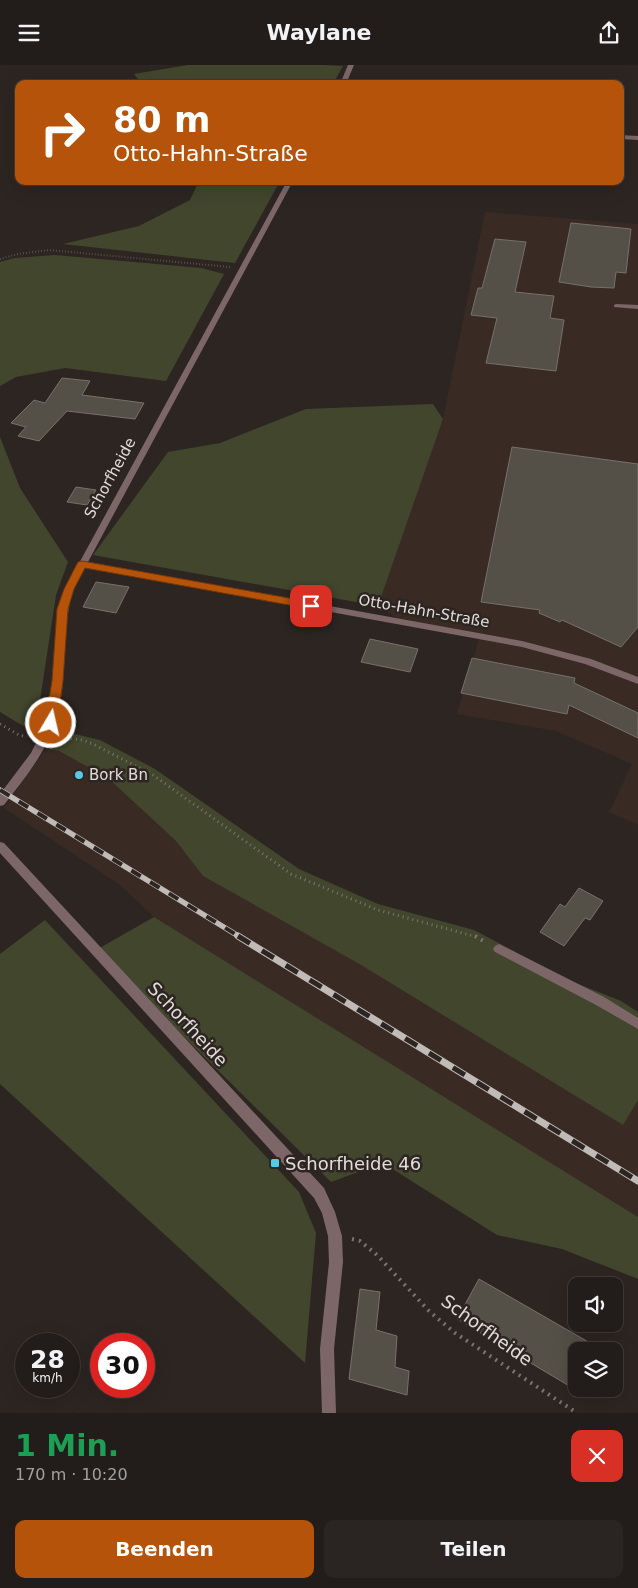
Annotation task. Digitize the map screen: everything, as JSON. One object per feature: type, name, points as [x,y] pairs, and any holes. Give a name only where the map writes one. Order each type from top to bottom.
[{"type":"street","points":[[344,80],[351,65]]},
{"type":"street","points":[[624,137],[638,138]]},
{"type":"street","name":"Schorfheide","points":[[0,802],[45,738],[54,711],[62,609],[69,589],[288,185]]},
{"type":"street","points":[[616,306],[638,307]]},
{"type":"street","name":"Otto-Hahn-Straße","points":[[82,564],[522,644],[588,661],[638,681]]},
{"type":"street","name":"Schorfheide","points":[[0,846],[319,1193],[328,1212],[335,1236],[336,1262],[327,1349],[329,1413]]},
{"type":"street","points":[[499,949],[600,1001],[638,1024]]},
{"type":"path","points":[[0,259],[18,254],[48,251],[243,268]]},
{"type":"path","points":[[0,724],[19,735],[30,738],[67,737],[82,740],[153,775],[291,874],[378,910],[475,936],[499,949]]},
{"type":"path","name":"Schorfheide","points":[[335,1236],[360,1241],[377,1255],[428,1311],[455,1333],[577,1413]]},
{"type":"shaded area","points":[[485,212],[638,224],[638,825],[609,812],[632,764],[556,731],[457,714],[480,636],[403,622],[378,606],[443,419]]},
{"type":"shaded area","points":[[46,749],[59,751],[108,778],[176,841],[203,876],[361,965],[623,1125],[638,1100],[638,1217],[154,917],[120,885],[4,808]]},
{"type":"green space","points":[[188,65],[343,66],[335,80],[139,80],[134,74]]},
{"type":"green space","points":[[197,185],[278,185],[235,263],[63,244],[139,226],[190,200]]},
{"type":"green space","points":[[55,255],[201,268],[224,274],[166,381],[65,368],[16,377],[0,386],[0,262],[15,258]]},
{"type":"green space","points":[[433,404],[443,419],[378,606],[93,555],[168,452],[220,443],[306,409]]},
{"type":"green space","points":[[0,437],[20,488],[68,562],[56,595],[35,733],[0,712]]},
{"type":"green space","points":[[54,729],[100,740],[155,769],[299,869],[378,904],[474,930],[571,981],[621,1001],[638,1012],[638,1100],[623,1125],[361,965],[203,876],[176,841],[108,778],[59,751],[46,749]]},
{"type":"green space","points":[[154,917],[638,1217],[638,1279],[562,1249],[497,1235],[383,1163],[331,1182],[96,950]]},
{"type":"green space","points":[[45,920],[299,1192],[316,1233],[305,1363],[0,1084],[0,954]]},
{"type":"building","points":[[571,223],[631,229],[626,273],[616,272],[614,288],[591,287],[559,282]]},
{"type":"building","points":[[495,239],[526,242],[515,292],[554,296],[550,318],[564,320],[556,371],[486,363],[497,318],[471,315],[478,288],[482,288]]},
{"type":"building","points":[[62,378],[90,381],[82,395],[144,403],[135,419],[67,411],[39,441],[18,436],[26,427],[11,423],[34,400],[45,403]]},
{"type":"building","points":[[512,447],[638,464],[638,627],[621,647],[562,620],[560,622],[539,613],[540,610],[481,602]]},
{"type":"building","points":[[76,487],[96,490],[87,505],[67,502]]},
{"type":"building","points":[[96,582],[129,587],[116,613],[83,607]]},
{"type":"building","points":[[370,639],[418,649],[410,672],[361,662]]},
{"type":"building","points":[[472,658],[575,678],[574,683],[638,713],[638,738],[569,705],[567,714],[461,693]]},
{"type":"building","points":[[579,888],[603,901],[590,920],[585,918],[564,946],[540,932],[560,904],[565,907]]},
{"type":"building","points":[[479,1279],[568,1332],[588,1342],[568,1342],[568,1385],[457,1319]]},
{"type":"building","points":[[360,1289],[380,1292],[376,1330],[397,1336],[395,1367],[409,1371],[407,1395],[349,1379]]},
{"type":"railway","points":[[0,790],[240,937]]},
{"type":"railway","points":[[238,936],[638,1181]]},
{"type":"place","name":"Bork Bn","points":[[79,775]]},
{"type":"place","name":"Schorfheide 46","points":[[275,1163]]},
{"type":"route","points":[[51,723],[57,681],[62,609],[69,589],[82,564],[311,606]]}]
